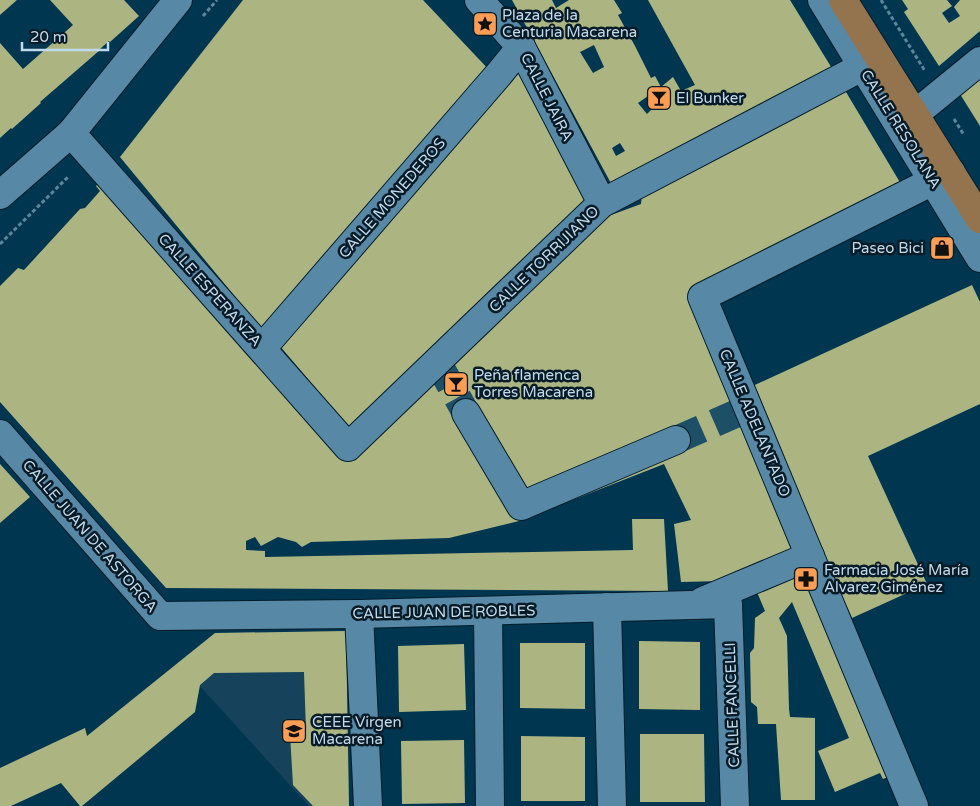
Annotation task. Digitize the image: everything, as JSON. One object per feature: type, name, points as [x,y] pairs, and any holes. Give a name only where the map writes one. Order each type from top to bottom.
[{"type":"main road","name":"CALLE RESOLANA","points":[[843,0],[871,63],[915,114],[942,176],[980,219]]},
{"type":"street","points":[[0,195],[71,133],[178,0]]},
{"type":"street","name":"CALLE JAIRA","points":[[479,0],[521,46],[602,203]]},
{"type":"street","name":"CALLE RESOLANA","points":[[822,0],[871,63],[942,176],[980,258]]},
{"type":"street","name":"CALLE MONEDEROS","points":[[260,346],[270,339],[521,46]]},
{"type":"street","points":[[915,114],[980,62]]},
{"type":"street","name":"CALLE TORRIJIANO","points":[[348,448],[602,203],[871,63]]},
{"type":"street","name":"CALLE ESPERANZA","points":[[71,133],[348,448]]},
{"type":"street","name":"CALLE ADELANTADO","points":[[914,806],[702,297],[942,176]]},
{"type":"street","points":[[466,412],[521,506],[676,440]]},
{"type":"street","name":"CALLE JUAN DE ASTORGA","points":[[0,434],[160,616]]},
{"type":"street","points":[[694,605],[810,556]]},
{"type":"street","name":"CALLE JUAN DE ROBLES","points":[[160,616],[359,614],[728,604]]},
{"type":"street","name":"CALLE FANCELLI","points":[[728,604],[735,806]]},
{"type":"street","points":[[607,608],[612,806]]},
{"type":"street","points":[[488,611],[490,806]]},
{"type":"street","points":[[359,614],[368,806]]},
{"type":"path","points":[[881,0],[926,73]]},
{"type":"path","points":[[0,244],[70,175]]},
{"type":"shaded area","name":"CEEE Virgen Macarena","points":[[346,631],[349,806],[309,806],[178,662],[215,634]]},
{"type":"building","points":[[0,0],[17,0],[0,15]]},
{"type":"building","points":[[50,0],[124,0],[139,16],[0,138],[0,43],[23,69],[73,25]]},
{"type":"building","points":[[243,0],[423,0],[492,73],[265,333],[120,157]]},
{"type":"building","points":[[512,0],[552,0],[556,8],[569,0],[614,0],[622,13],[618,15],[651,78],[655,76],[661,87],[673,77],[681,91],[695,85],[648,0],[790,0],[833,70],[613,187]],"holes":[[[594,45],[604,67],[593,73],[580,52]],[[648,96],[655,106],[647,114],[638,103]],[[620,143],[625,151],[616,156],[612,148]]]},
{"type":"building","points":[[902,0],[947,0],[952,6],[942,13],[949,23],[960,16],[954,7],[960,0],[980,0],[980,31],[939,66],[904,12],[908,9]]},
{"type":"building","points":[[517,65],[590,200],[358,438],[279,345]]},
{"type":"building","points":[[980,79],[980,126],[960,94]]},
{"type":"building","points":[[843,87],[901,184],[696,295],[807,549],[723,581],[681,582],[674,524],[691,520],[664,464],[519,521],[449,538],[311,542],[302,547],[296,542],[278,537],[261,546],[255,537],[246,541],[246,550],[265,551],[265,557],[633,550],[632,519],[664,519],[668,591],[166,588],[0,402],[0,286],[18,268],[24,270],[80,209],[85,208],[100,191],[96,186],[107,174],[353,460],[603,218],[641,204],[642,194]]},
{"type":"building","points":[[972,285],[980,302],[980,404],[868,456],[927,584],[852,618],[746,389]]},
{"type":"building","points":[[0,464],[30,497],[0,523]]},
{"type":"building","points":[[813,561],[900,772],[883,779],[880,773],[835,792],[818,751],[849,738],[792,602],[779,618],[787,636],[789,709],[790,717],[815,718],[815,800],[781,800],[776,724],[758,724],[757,707],[751,702],[750,653],[754,648],[755,618],[765,611],[754,585]]},
{"type":"building","points":[[346,631],[349,806],[313,806],[293,785],[290,734],[306,732],[304,672],[214,673],[200,685],[195,712],[82,806],[61,783],[11,806],[0,806],[0,768],[85,728],[87,736],[215,633]]},
{"type":"building","points":[[639,641],[700,642],[700,710],[639,709]]},
{"type":"building","points":[[520,643],[585,643],[585,709],[520,708]]},
{"type":"building","points":[[464,644],[466,710],[399,712],[398,646]]},
{"type":"building","points":[[640,734],[704,734],[705,802],[640,802]]},
{"type":"building","points":[[521,736],[585,737],[585,801],[521,801]]},
{"type":"building","points":[[464,740],[465,803],[402,804],[401,741]]},
{"type":"tunnel","points":[[437,361],[466,413]]},
{"type":"tunnel","points":[[676,440],[749,408]]},
{"type":"place","name":"Plaza de la Centuria Macarena","points":[[485,24]]},
{"type":"place","name":"El Bunker","points":[[659,98]]},
{"type":"place","name":"Paseo Bici","points":[[942,248]]},
{"type":"place","name":"Peña flamenca Torres Macarena","points":[[456,384]]},
{"type":"place","name":"Farmacia José María Alvarez Giménez","points":[[806,579]]},
{"type":"place","name":"CEEE Virgen Macarena","points":[[294,731]]}]
